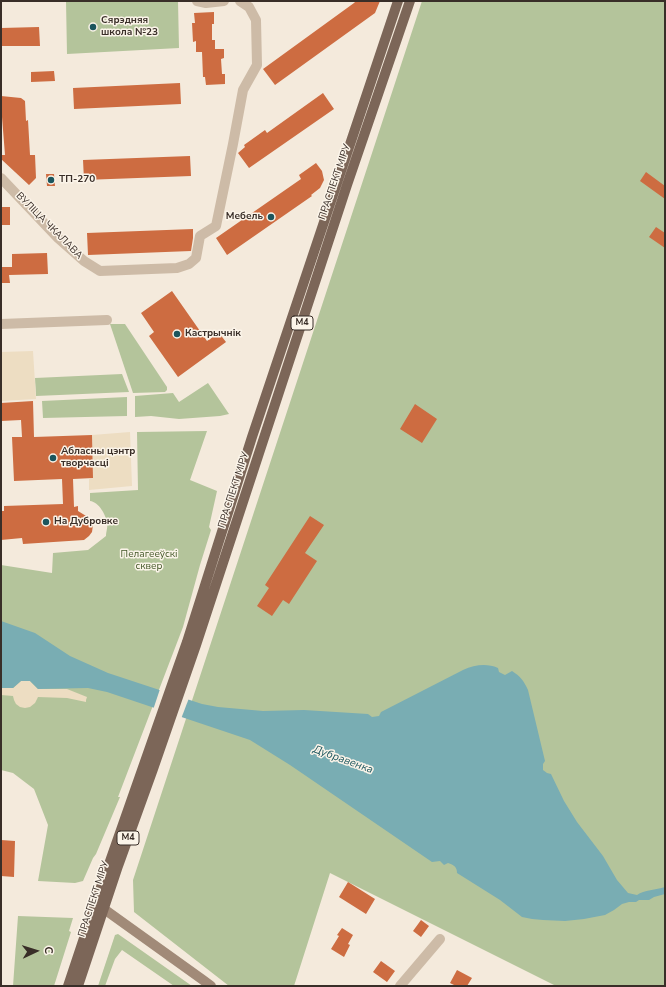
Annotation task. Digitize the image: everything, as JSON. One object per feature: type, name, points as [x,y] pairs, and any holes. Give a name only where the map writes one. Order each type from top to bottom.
[{"type":"main road","name":"ПРАСПЕКТ МІРУ","points":[[68,986],[154,768],[254,431],[398,1]]},
{"type":"main road","name":"ПРАСПЕКТ МІРУ","points":[[78,986],[100,905],[143,766],[192,644],[410,1]]},
{"type":"main road","points":[[100,905],[211,986]]},
{"type":"street","points":[[197,1],[206,3],[224,1]]},
{"type":"street","name":"ВУЛІЦА ЧКАЛАВА","points":[[1,178],[58,238],[84,262],[100,271],[177,268],[189,264],[196,258],[200,236],[216,226],[243,90],[257,65],[256,20],[249,7],[240,1]]},
{"type":"street","points":[[1,324],[107,320]]},
{"type":"street","points":[[400,986],[440,939]]},
{"type":"green space","points":[[66,1],[178,1],[179,48],[67,54]]},
{"type":"green space","points":[[422,1],[665,1],[665,986],[556,986],[330,873],[294,986],[229,986],[134,912],[133,880]]},
{"type":"green space","points":[[110,324],[125,324],[167,387],[165,392],[133,393]]},
{"type":"green space","points":[[122,374],[129,392],[36,396],[35,378]]},
{"type":"green space","points":[[208,383],[229,414],[179,419],[151,416],[135,417],[135,396],[173,393],[179,402]]},
{"type":"green space","points":[[127,397],[127,416],[43,418],[42,401]]},
{"type":"green space","name":"Пелагееўскі сквер","points":[[207,431],[190,480],[217,491],[209,527],[211,530],[183,627],[118,797],[120,797],[83,881],[75,883],[38,881],[48,825],[34,789],[13,773],[1,770],[1,565],[52,573],[53,553],[88,550],[106,536],[107,525],[105,516],[99,506],[90,501],[90,493],[138,490],[137,432]]},
{"type":"green space","points":[[18,916],[73,918],[69,931],[71,932],[54,986],[13,986]]},
{"type":"green space","points":[[118,934],[192,986],[174,986],[122,950],[115,959],[105,986],[98,986],[115,935]]},
{"type":"shaded area","points":[[33,351],[36,399],[1,401],[1,352]]},
{"type":"shaded area","points":[[130,432],[132,486],[89,490],[89,479],[93,478],[92,435]]},
{"type":"shaded area","points":[[21,681],[30,681],[38,689],[67,689],[87,697],[86,702],[67,698],[38,697],[35,703],[30,707],[20,707],[16,704],[13,696],[1,695],[1,688],[13,688]]},
{"type":"water","name":"Дубравенка","points":[[1,621],[35,633],[70,656],[108,673],[202,704],[218,707],[263,711],[304,710],[368,714],[372,717],[379,716],[381,712],[467,668],[480,665],[489,666],[498,668],[499,672],[505,675],[512,671],[522,679],[528,690],[545,761],[543,764],[543,770],[551,774],[564,801],[577,822],[603,856],[617,880],[628,893],[637,895],[665,887],[665,894],[649,900],[639,900],[636,902],[622,904],[605,915],[584,919],[565,921],[522,917],[500,900],[457,873],[456,868],[453,865],[448,863],[444,865],[440,861],[432,862],[290,765],[250,740],[107,692],[88,688],[38,689],[30,681],[21,681],[13,688],[1,688]]},
{"type":"pier","points":[[160,689],[189,698],[181,719],[153,710]]},
{"type":"building","points":[[356,1],[380,1],[375,13],[275,85],[263,69]]},
{"type":"building","points":[[214,12],[212,40],[215,40],[215,49],[224,49],[224,58],[221,59],[222,74],[225,74],[225,84],[206,85],[205,77],[203,77],[202,52],[196,52],[196,41],[193,42],[192,23],[195,23],[194,13]]},
{"type":"building","points":[[39,27],[40,46],[1,46],[1,28]]},
{"type":"building","points":[[54,71],[55,81],[31,82],[31,72]]},
{"type":"building","points":[[180,83],[181,104],[74,109],[73,88]]},
{"type":"building","points":[[323,93],[334,109],[249,168],[238,153],[245,147],[244,145],[265,130],[267,133]]},
{"type":"building","points":[[1,96],[21,98],[25,101],[26,121],[28,120],[30,155],[35,155],[36,178],[29,185],[1,159],[1,155],[5,155],[1,117]]},
{"type":"building","points":[[190,156],[191,176],[84,180],[83,160]]},
{"type":"building","points":[[316,163],[322,171],[324,180],[320,188],[311,195],[312,196],[227,255],[216,238],[301,179],[299,175]]},
{"type":"building","points":[[646,172],[665,186],[665,199],[640,181]]},
{"type":"building","name":"ТП-270","points":[[46,174],[54,174],[55,186],[47,186]]},
{"type":"building","points":[[1,207],[10,207],[10,225],[1,225]]},
{"type":"building","points":[[656,227],[665,233],[665,248],[649,237]]},
{"type":"building","points":[[193,229],[191,251],[88,255],[87,233]]},
{"type":"building","points":[[47,253],[48,274],[9,275],[10,283],[1,283],[1,267],[12,267],[12,254]]},
{"type":"building","name":"Кастрычнік","points":[[172,291],[207,341],[219,333],[226,342],[178,377],[149,336],[154,332],[141,313]]},
{"type":"building","points":[[33,401],[34,437],[92,435],[93,478],[73,479],[74,507],[78,506],[78,511],[91,519],[93,525],[92,532],[84,540],[23,544],[22,538],[1,540],[1,511],[4,511],[4,506],[63,504],[62,479],[14,481],[12,437],[22,437],[21,420],[1,421],[1,403]]},
{"type":"building","points":[[415,404],[437,419],[422,443],[400,429]]},
{"type":"building","points":[[310,516],[324,525],[305,553],[317,561],[289,604],[283,600],[272,616],[257,606],[269,588],[265,585]]},
{"type":"building","points":[[1,840],[15,841],[14,877],[1,876]]},
{"type":"building","points":[[348,882],[375,899],[366,914],[339,897]]},
{"type":"building","points":[[421,920],[429,926],[421,937],[413,931]]},
{"type":"building","points":[[342,928],[353,935],[348,944],[350,945],[344,957],[331,949]]},
{"type":"building","points":[[381,961],[395,971],[387,982],[373,972]]},
{"type":"building","points":[[457,970],[472,978],[467,986],[456,986],[450,983]]},
{"type":"place","name":"Сярэдняя школа №23","points":[[93,27]]},
{"type":"place","name":"ТП-270","points":[[51,180]]},
{"type":"place","name":"Мебель","points":[[271,217]]},
{"type":"place","name":"Кастрычнік","points":[[177,334]]},
{"type":"place","name":"Абласны цэнтр творчасці","points":[[53,458]]},
{"type":"place","name":"На Дубровке","points":[[46,522]]}]
